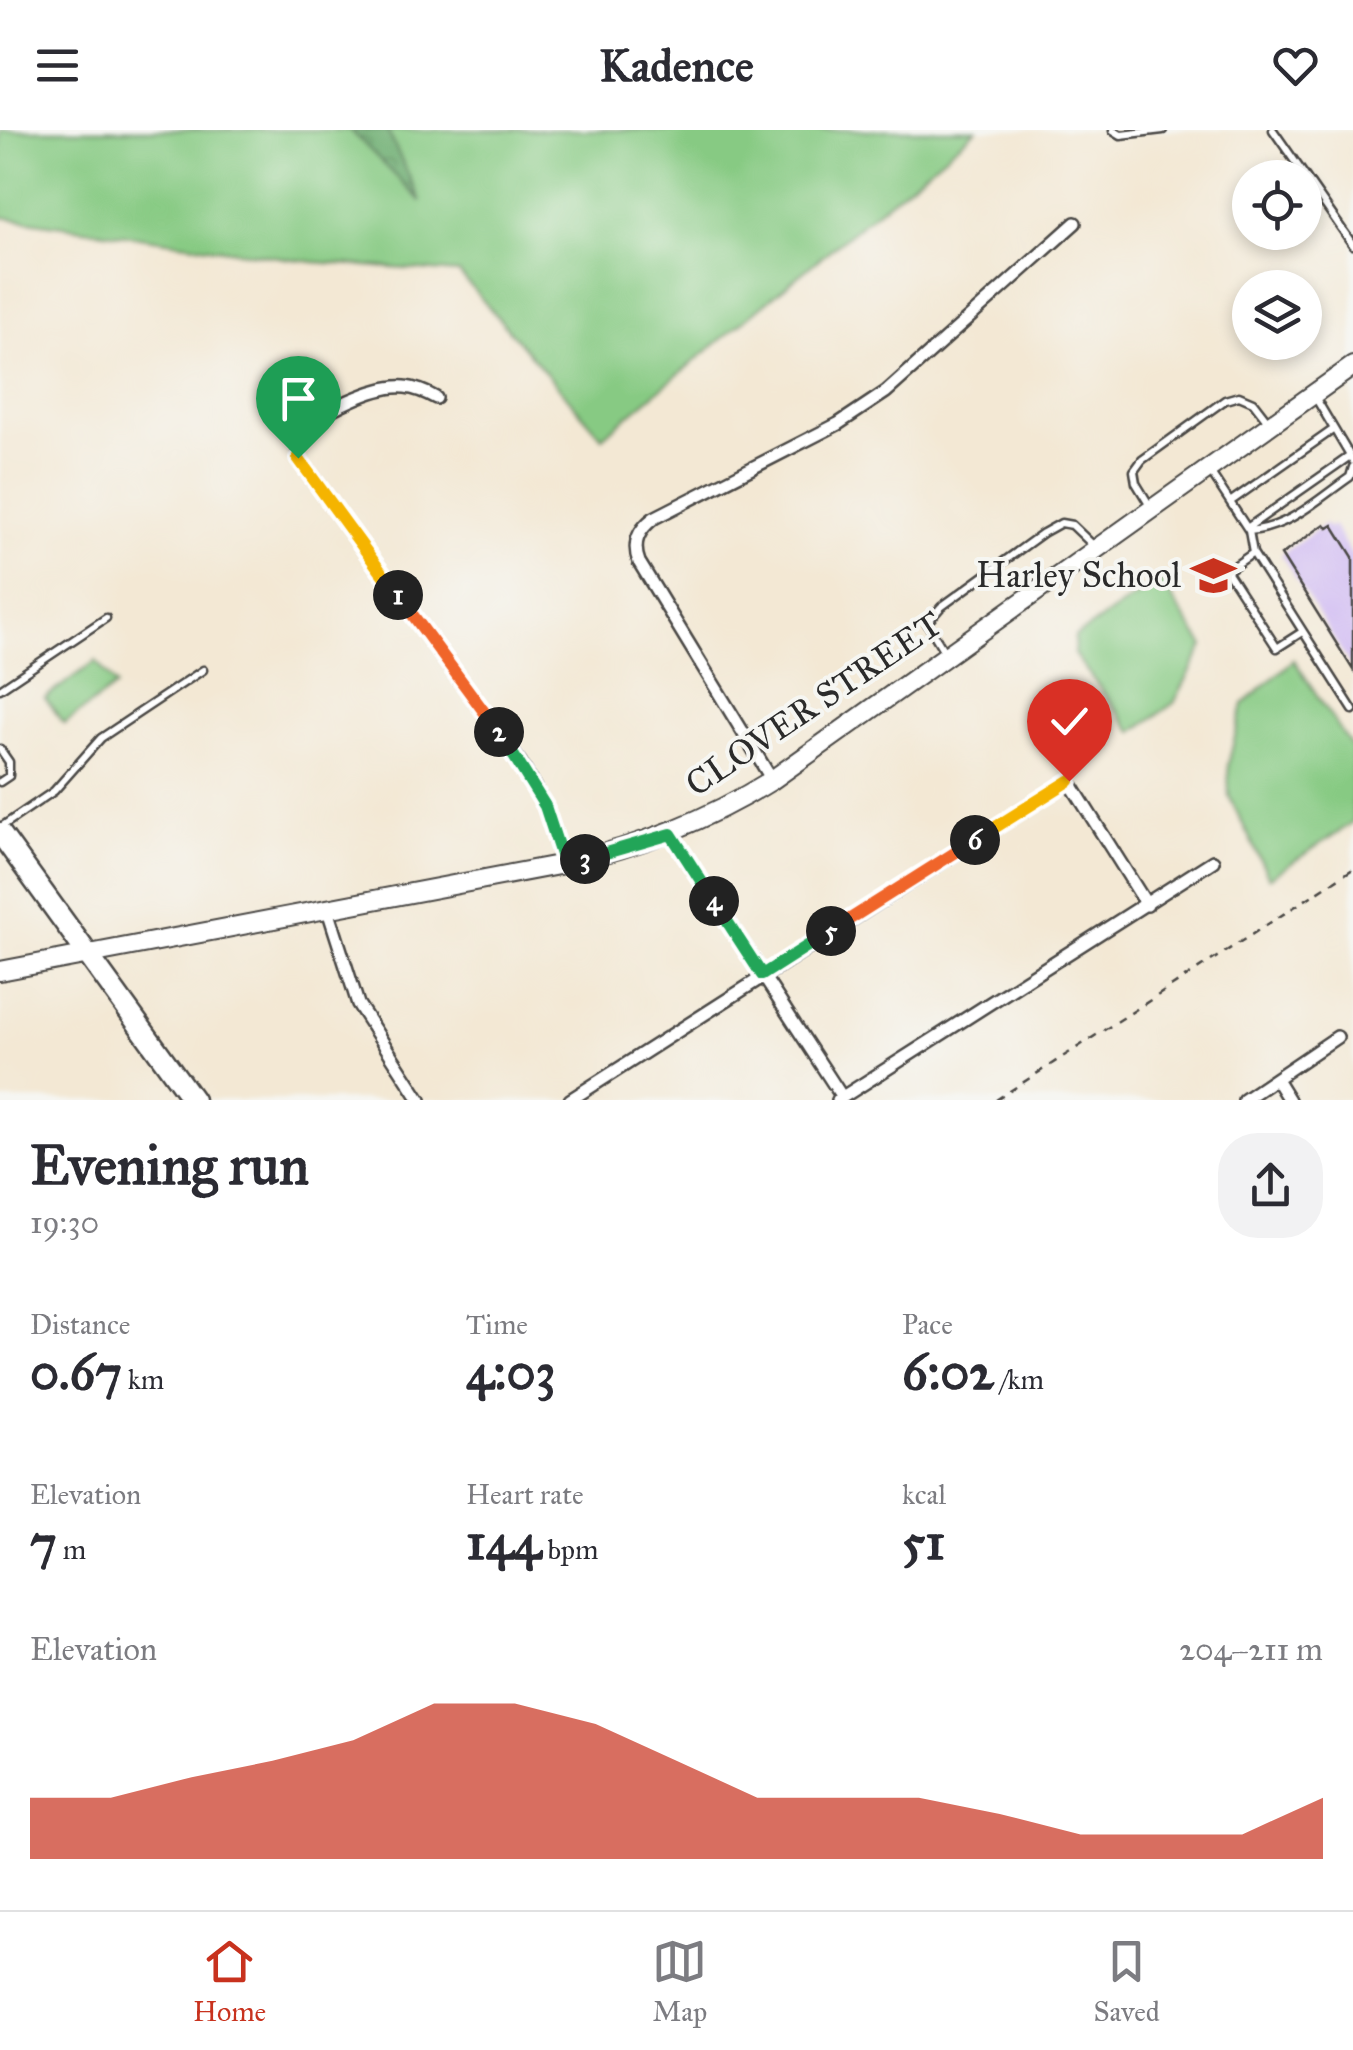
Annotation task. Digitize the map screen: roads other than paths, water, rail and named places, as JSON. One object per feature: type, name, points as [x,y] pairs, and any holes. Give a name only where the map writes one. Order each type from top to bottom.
[{"type":"main road","name":"CLOVER STREET","points":[[0,970],[564,864],[671,834],[772,780],[1353,366]]},
{"type":"main road","points":[[0,831],[192,1100]]},
{"type":"street","points":[[772,780],[640,562],[635,544],[639,533],[654,518],[838,424],[873,402],[1075,223]]},
{"type":"street","points":[[436,398],[411,387],[392,387],[327,412],[301,432],[298,458],[520,762],[545,806],[564,864]]},
{"type":"street","points":[[570,1100],[1069,781],[1147,905]]},
{"type":"street","points":[[671,834],[840,1099],[1213,861]]},
{"type":"street","points":[[328,910],[358,1004],[420,1100]]},
{"type":"street","points":[[1246,1099],[1337,1038]]},
{"type":"street","points":[[1276,1079],[1289,1100]]},
{"type":"lane","points":[[1113,130],[1121,135],[1163,130]]},
{"type":"lane","points":[[1273,130],[1353,246]]},
{"type":"lane","points":[[1248,530],[1268,530],[1288,520],[1350,477],[1352,461],[1313,394]]},
{"type":"lane","points":[[1152,509],[1134,472],[1142,460],[1208,412],[1239,396],[1253,402],[1270,425]]},
{"type":"lane","points":[[1230,502],[1334,429]]},
{"type":"lane","points":[[1248,530],[1352,461]]},
{"type":"lane","points":[[1208,469],[1248,530],[1253,553],[1353,710]]},
{"type":"lane","points":[[946,656],[928,623],[941,607],[1043,533],[1061,522],[1072,525],[1097,548]]},
{"type":"lane","points":[[1253,553],[1227,571],[1277,648],[1302,632]]},
{"type":"lane","points":[[0,689],[106,618]]},
{"type":"lane","points":[[0,831],[54,791],[102,738],[202,670]]},
{"type":"lane","points":[[0,749],[9,762],[9,776],[0,782]]},
{"type":"place","name":"Harley School","points":[[1214,575]]}]
